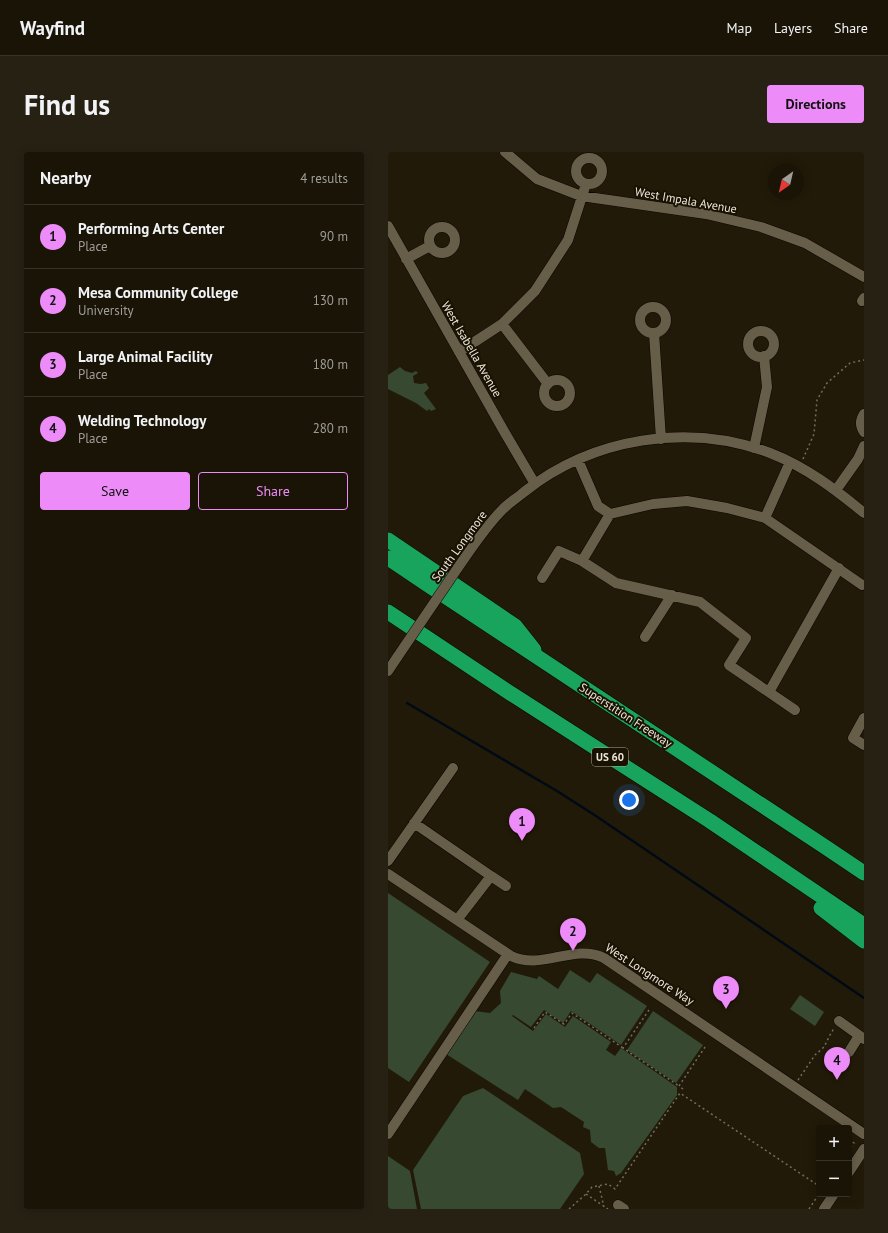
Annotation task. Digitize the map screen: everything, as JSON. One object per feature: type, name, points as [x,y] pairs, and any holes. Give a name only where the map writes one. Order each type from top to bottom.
[{"type":"highway","points":[[388,540],[515,626],[543,662]]},
{"type":"highway","name":"Superstition Freeway","points":[[388,558],[543,662],[731,783],[864,873]]},
{"type":"highway","name":"US 60","points":[[388,612],[510,693],[710,821],[864,925]]},
{"type":"highway","points":[[388,622],[510,693]]},
{"type":"highway","points":[[731,783],[864,868]]},
{"type":"highway","points":[[710,821],[864,940]]},
{"type":"street","name":"West Impala Avenue","points":[[505,152],[537,180],[581,196],[706,214],[761,227],[805,243],[864,277]]},
{"type":"street","points":[[459,352],[502,324],[536,291],[568,240],[586,184]]},
{"type":"street","name":"West Isabella Avenue","points":[[388,226],[536,484]]},
{"type":"street","points":[[406,259],[430,246]]},
{"type":"street","points":[[502,324],[548,384]]},
{"type":"street","points":[[654,333],[661,439]]},
{"type":"street","points":[[754,448],[767,387],[764,356]]},
{"type":"street","points":[[864,414],[861,421],[864,432]]},
{"type":"street","name":"South Longmore","points":[[388,671],[476,541],[503,509],[536,484],[578,460],[605,450],[636,441],[687,437],[706,438],[754,448],[770,453],[794,464],[836,490],[864,513]]},
{"type":"street","points":[[836,490],[858,459],[864,446]]},
{"type":"street","points":[[578,460],[598,506],[610,514]]},
{"type":"street","points":[[765,518],[794,464]]},
{"type":"street","points":[[582,561],[610,514],[653,504],[687,501],[727,508],[765,518],[862,585]]},
{"type":"street","points":[[542,578],[559,551],[582,561],[616,583],[700,602],[746,638],[730,665],[795,710]]},
{"type":"street","points":[[769,692],[839,568]]},
{"type":"street","points":[[644,637],[672,595]]},
{"type":"street","points":[[864,718],[853,738],[864,745]]},
{"type":"street","points":[[388,861],[453,768]]},
{"type":"street","points":[[414,823],[506,886]]},
{"type":"street","name":"West Longmore Way","points":[[388,874],[508,954],[520,960],[528,962],[581,954],[598,955],[604,958],[864,1134]]},
{"type":"street","points":[[457,920],[490,876]]},
{"type":"street","points":[[388,1134],[508,954]]},
{"type":"street","points":[[839,1021],[862,1037],[849,1052]]},
{"type":"street","points":[[852,1168],[864,1150]]},
{"type":"street","points":[[824,1209],[832,1197]]},
{"type":"path","points":[[794,464],[814,434],[817,400],[827,383],[850,363],[864,360]]},
{"type":"path","points":[[623,1048],[649,1010]]},
{"type":"path","points":[[534,1028],[545,1012],[564,1024],[572,1013],[683,1089]]},
{"type":"path","points":[[799,1078],[815,1055],[824,1047],[839,1021]]},
{"type":"path","points":[[679,1086],[705,1048]]},
{"type":"path","points":[[569,1209],[592,1187],[608,1184],[615,1188],[680,1093],[816,1184]]},
{"type":"path","points":[[599,1186],[604,1206]]},
{"type":"path","points":[[586,1194],[608,1209]]},
{"type":"path","points":[[809,1209],[817,1197]]},
{"type":"green space","points":[[400,367],[405,371],[412,373],[416,371],[418,373],[413,376],[414,383],[426,383],[429,388],[424,393],[436,409],[431,411],[429,409],[427,411],[416,403],[388,389],[388,375]]},
{"type":"green space","points":[[388,893],[490,962],[409,1082],[388,1068]]},
{"type":"green space","points":[[570,970],[590,983],[597,973],[647,1006],[621,1045],[571,1011],[563,1023],[544,1010],[531,1027],[513,1015],[512,1016],[533,1031],[546,1014],[565,1027],[573,1016],[611,1042],[606,1050],[615,1056],[621,1048],[677,1087],[677,1095],[621,1173],[616,1176],[614,1171],[608,1170],[605,1148],[599,1148],[591,1142],[590,1130],[583,1127],[584,1122],[561,1107],[553,1108],[525,1089],[518,1100],[446,1054],[474,1011],[490,1013],[501,1003],[500,991],[511,972],[537,979],[539,976],[558,989]]},
{"type":"green space","points":[[800,995],[824,1012],[815,1026],[790,1009]]},
{"type":"green space","points":[[653,1011],[703,1045],[676,1083],[627,1050]]},
{"type":"green space","points":[[483,1088],[580,1153],[584,1174],[560,1209],[421,1209],[413,1170],[463,1096]]},
{"type":"green space","points":[[388,1156],[410,1171],[417,1209],[388,1209]]},
{"type":"waterway","points":[[407,703],[557,791],[596,816],[864,998]]},
{"type":"place","name":"Performing Arts Center","points":[[522,841]]},
{"type":"place","name":"Mesa Community College","points":[[573,951]]},
{"type":"place","name":"Large Animal Facility","points":[[726,1009]]},
{"type":"place","name":"Welding Technology","points":[[837,1080]]}]
